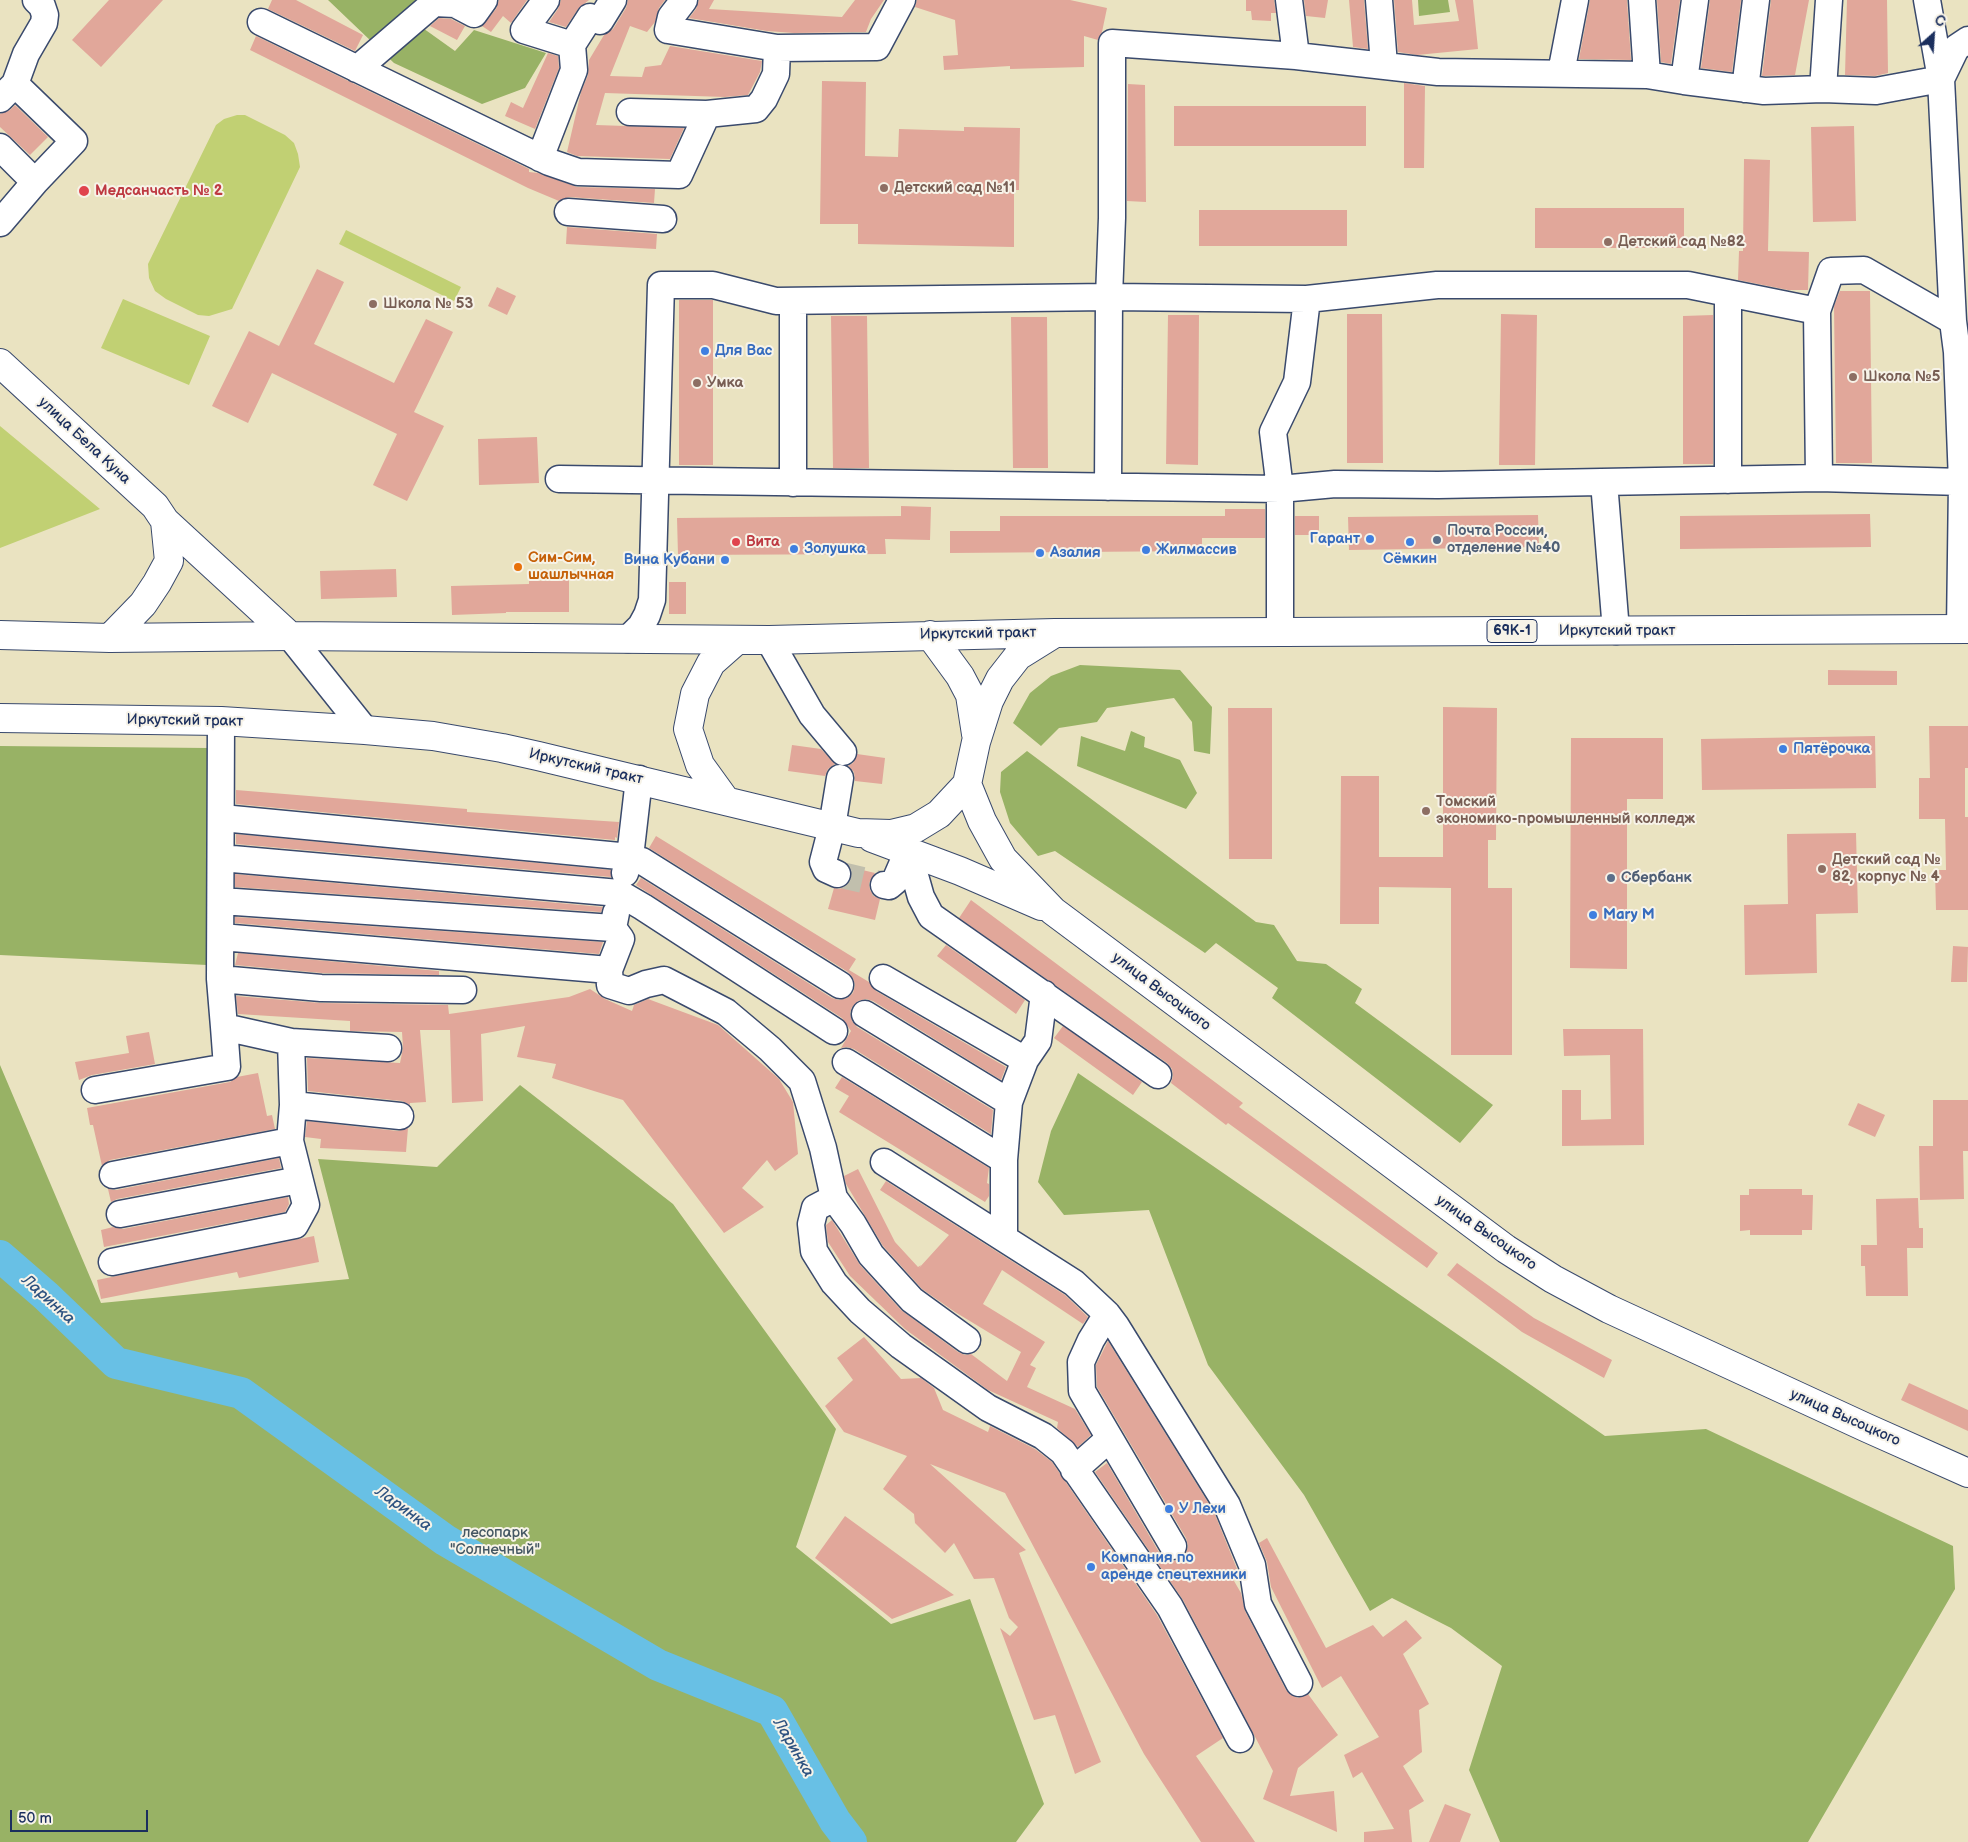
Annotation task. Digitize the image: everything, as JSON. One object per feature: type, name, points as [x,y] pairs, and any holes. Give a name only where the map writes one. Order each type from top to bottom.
[{"type":"main road","name":"улица Бела Куна","points":[[0,363],[155,506],[165,521],[290,636]]},
{"type":"main road","points":[[110,638],[143,604],[169,561],[165,521]]},
{"type":"main road","name":"Иркутский тракт","points":[[0,635],[110,638],[290,636],[769,640],[1055,633],[1964,629]]},
{"type":"main road","name":"Иркутский тракт","points":[[0,718],[221,721],[433,736],[502,748],[638,779],[858,833],[891,834],[916,828],[939,814],[967,784],[976,742],[989,701],[1000,679],[1018,656],[1055,633]]},
{"type":"main road","points":[[930,635],[960,676],[970,695],[974,713],[976,742]]},
{"type":"main road","points":[[726,801],[700,764],[688,729],[695,694],[710,663],[738,640]]},
{"type":"main road","name":"улица Высоцкого","points":[[967,784],[982,821],[1003,859],[1053,911],[1506,1249],[1553,1279],[1677,1342],[1968,1473]]},
{"type":"main road","name":"улица Высоцкого","points":[[858,833],[960,871],[1053,911]]},
{"type":"lane","points":[[358,69],[434,3],[455,4],[474,14],[484,0]]},
{"type":"lane","points":[[546,0],[524,30],[572,45]]},
{"type":"lane","points":[[540,158],[574,70],[572,45],[590,17],[600,21],[613,0]]},
{"type":"lane","points":[[684,0],[671,17],[668,30],[777,48],[877,47],[902,0]]},
{"type":"lane","points":[[1289,0],[1296,56]]},
{"type":"lane","points":[[1379,0],[1384,65]]},
{"type":"lane","points":[[1561,73],[1574,0]]},
{"type":"lane","points":[[1642,0],[1647,74]]},
{"type":"lane","points":[[1684,81],[1694,0]]},
{"type":"lane","points":[[1744,88],[1756,0]]},
{"type":"lane","points":[[1823,89],[1830,0]]},
{"type":"lane","points":[[1927,0],[1941,79],[1953,321],[1963,351],[1964,629]]},
{"type":"lane","points":[[0,223],[74,141],[8,91],[44,23],[45,14],[42,2]]},
{"type":"lane","points":[[261,22],[540,158],[578,172],[679,175],[707,114]]},
{"type":"lane","points":[[1941,79],[1956,48],[1968,40]]},
{"type":"lane","points":[[1108,487],[1109,297],[1112,218],[1112,43],[1296,56],[1438,72],[1647,74],[1684,81],[1764,91],[1823,89],[1876,91],[1941,79]]},
{"type":"lane","points":[[630,112],[707,114],[756,109],[764,99],[776,74],[777,48]]},
{"type":"lane","points":[[0,147],[35,182]]},
{"type":"lane","points":[[568,212],[663,219]]},
{"type":"lane","points":[[1819,478],[1817,311],[1830,271],[1864,270],[1953,321]]},
{"type":"lane","points":[[628,639],[641,626],[652,600],[661,285],[713,285],[776,301],[793,301],[1109,297],[1308,299],[1437,285],[1688,285],[1817,311]]},
{"type":"lane","points":[[1728,293],[1728,480]]},
{"type":"lane","points":[[1280,632],[1280,489],[1273,432],[1297,382],[1308,299]]},
{"type":"lane","points":[[792,483],[793,301]]},
{"type":"lane","points":[[559,479],[656,482],[1280,489],[1335,484],[1819,478],[1962,482]]},
{"type":"lane","points":[[1604,482],[1616,631]]},
{"type":"lane","points":[[290,636],[366,730]]},
{"type":"lane","points":[[769,640],[812,715],[843,752]]},
{"type":"lane","points":[[95,1090],[227,1067],[220,980],[221,721]]},
{"type":"lane","points":[[837,874],[826,870],[823,866],[840,778]]},
{"type":"lane","points":[[638,779],[630,856],[619,893],[613,928],[621,939],[609,970],[610,985],[629,991],[646,984],[664,980],[726,1012],[770,1048],[802,1081],[823,1148],[834,1198],[853,1224],[871,1255],[912,1300],[967,1340]]},
{"type":"lane","points":[[222,818],[630,856],[642,861],[840,985]]},
{"type":"lane","points":[[884,884],[889,886],[895,881],[908,851]]},
{"type":"lane","points":[[908,851],[921,898],[931,916],[1158,1076]]},
{"type":"lane","points":[[221,858],[619,893],[834,1031]]},
{"type":"lane","points":[[221,901],[613,928]]},
{"type":"lane","points":[[221,937],[609,970]]},
{"type":"lane","points":[[883,978],[1025,1060]]},
{"type":"lane","points":[[220,980],[321,988],[463,990]]},
{"type":"lane","points":[[1004,1238],[1004,1160],[1009,1102],[1025,1060],[1038,1041],[1044,994]]},
{"type":"lane","points":[[865,1014],[1009,1102]]},
{"type":"lane","points":[[224,1027],[291,1042],[388,1048]]},
{"type":"lane","points":[[112,1262],[295,1225],[306,1205],[290,1141],[293,1105],[291,1042]]},
{"type":"lane","points":[[846,1062],[1004,1160]]},
{"type":"lane","points":[[293,1105],[400,1116]]},
{"type":"lane","points":[[113,1175],[290,1141]]},
{"type":"lane","points":[[884,1162],[1074,1283],[1107,1314],[1227,1505],[1252,1565],[1258,1604],[1299,1683]]},
{"type":"lane","points":[[120,1214],[299,1180]]},
{"type":"lane","points":[[834,1198],[816,1208],[811,1224],[814,1250],[834,1283],[860,1311],[901,1346],[988,1408],[1043,1436],[1063,1452],[1170,1607],[1240,1739]]},
{"type":"lane","points":[[1107,1314],[1091,1340],[1081,1362],[1082,1391],[1173,1546]]},
{"type":"lane","points":[[1074,1470],[1109,1439]]},
{"type":"green space","points":[[328,0],[434,0],[406,16],[455,51],[474,30],[546,53],[525,88],[482,104],[394,63]]},
{"type":"green space","points":[[1418,0],[1448,0],[1450,12],[1419,16]]},
{"type":"green space","points":[[245,115],[285,135],[294,143],[300,167],[232,309],[209,316],[198,315],[166,299],[155,291],[149,278],[148,264],[216,125],[224,119]]},
{"type":"green space","points":[[346,230],[461,287],[454,301],[339,244]]},
{"type":"green space","points":[[123,299],[210,336],[189,385],[101,348]]},
{"type":"green space","points":[[0,426],[100,509],[0,548]]},
{"type":"green space","points":[[1080,665],[1180,670],[1212,707],[1210,754],[1194,751],[1192,722],[1174,698],[1107,708],[1097,722],[1059,728],[1041,746],[1013,723],[1030,693],[1051,676]]},
{"type":"green space","points":[[1131,731],[1145,737],[1144,747],[1180,760],[1197,793],[1186,809],[1077,766],[1081,736],[1125,751]]},
{"type":"green space","points":[[0,746],[208,748],[211,787],[207,965],[0,955]]},
{"type":"green space","points":[[1027,751],[1256,922],[1274,925],[1297,961],[1326,964],[1362,989],[1355,1003],[1493,1105],[1460,1143],[1272,998],[1278,988],[1216,943],[1205,953],[1055,851],[1038,856],[1010,823],[1000,792],[1001,772]]},
{"type":"green space","name":"лесопарк \"Солнечный\"","points":[[0,1065],[101,1303],[349,1279],[318,1159],[437,1167],[520,1085],[673,1204],[836,1429],[796,1547],[891,1624],[970,1599],[1044,1804],[1016,1842],[0,1842]]},
{"type":"green space","points":[[1078,1073],[1605,1436],[1706,1429],[1953,1546],[1955,1589],[1808,1842],[1500,1842],[1469,1770],[1502,1666],[1451,1628],[1392,1598],[1370,1611],[1304,1495],[1208,1365],[1149,1210],[1064,1215],[1038,1182],[1051,1131]]},
{"type":"building","points":[[109,0],[163,0],[101,67],[72,40]]},
{"type":"building","points":[[272,0],[296,0],[363,35],[355,51],[268,9]]},
{"type":"building","points":[[499,0],[527,0],[511,23],[503,16],[491,32],[482,26],[496,9]]},
{"type":"building","points":[[561,0],[589,0],[578,9],[566,27],[549,22],[558,9]]},
{"type":"building","points":[[628,0],[665,0],[659,8],[655,22],[647,32],[630,26],[610,76],[642,77],[645,67],[661,65],[670,46],[762,61],[760,72],[748,95],[725,97],[605,93],[596,125],[684,128],[670,159],[577,156],[567,152],[581,92],[588,75],[589,60],[604,35],[613,29],[626,8]]},
{"type":"building","points":[[699,0],[714,0],[709,9],[842,17],[855,0],[884,0],[871,19],[866,32],[794,33],[767,31],[689,18],[696,9]]},
{"type":"building","points":[[917,0],[1070,0],[1107,8],[1102,32],[1098,40],[1084,36],[1084,67],[1010,69],[1010,66],[944,70],[943,56],[958,55],[955,20],[915,7]]},
{"type":"building","points":[[1246,0],[1274,0],[1276,13],[1271,13],[1271,21],[1252,20],[1251,11],[1246,11]]},
{"type":"building","points":[[1304,0],[1328,0],[1325,18],[1306,16]]},
{"type":"building","points":[[1349,0],[1364,0],[1368,49],[1353,47]]},
{"type":"building","points":[[1394,0],[1412,0],[1414,25],[1459,21],[1455,0],[1473,0],[1478,49],[1417,55],[1398,52]]},
{"type":"building","points":[[1590,0],[1627,0],[1631,60],[1579,59]]},
{"type":"building","points":[[1657,0],[1680,0],[1671,64],[1661,62]]},
{"type":"building","points":[[1710,0],[1741,0],[1732,72],[1701,68]]},
{"type":"building","points":[[1771,0],[1809,0],[1795,75],[1762,76]]},
{"type":"building","points":[[1847,0],[1887,0],[1888,73],[1875,76],[1845,75]]},
{"type":"building","points":[[439,18],[451,19],[465,26],[457,40],[430,26]]},
{"type":"building","points":[[256,36],[529,169],[529,172],[538,173],[577,187],[655,189],[654,203],[569,197],[559,201],[528,188],[250,50]]},
{"type":"building","points":[[548,53],[558,56],[559,68],[535,129],[505,116],[511,102],[523,108]]},
{"type":"building","points":[[822,81],[866,82],[865,156],[898,157],[899,129],[964,131],[964,127],[1020,128],[1019,190],[1014,190],[1014,247],[858,244],[858,224],[820,224]]},
{"type":"building","points":[[1404,83],[1425,86],[1424,168],[1404,168]]},
{"type":"building","points":[[1128,84],[1145,85],[1146,202],[1127,201]]},
{"type":"building","points":[[15,105],[48,137],[30,155],[0,127],[0,114],[10,110]]},
{"type":"building","points":[[1174,106],[1366,106],[1366,146],[1174,146]]},
{"type":"building","points":[[1854,126],[1856,221],[1813,222],[1811,127]]},
{"type":"building","points":[[1744,159],[1770,160],[1768,251],[1809,252],[1808,290],[1788,290],[1738,280],[1739,251],[1743,251]]},
{"type":"building","points":[[1535,208],[1684,208],[1684,248],[1535,248]]},
{"type":"building","points":[[1199,210],[1347,210],[1347,246],[1199,246]]},
{"type":"building","points":[[567,227],[657,234],[656,249],[566,244]]},
{"type":"building","points":[[317,269],[344,282],[314,344],[394,383],[426,319],[453,332],[414,412],[444,426],[407,501],[373,485],[397,434],[272,373],[248,423],[212,406],[249,331],[279,346]]},
{"type":"building","points":[[497,287],[516,296],[507,315],[488,306]]},
{"type":"building","name":"Школа №5","points":[[1840,291],[1870,291],[1872,463],[1836,463],[1834,306]]},
{"type":"building","points":[[679,300],[713,300],[713,465],[679,465]]},
{"type":"building","points":[[1347,314],[1382,314],[1383,463],[1347,463]]},
{"type":"building","points":[[1501,314],[1537,315],[1535,465],[1499,465]]},
{"type":"building","points":[[1168,315],[1199,315],[1198,465],[1166,464]]},
{"type":"building","points":[[1713,315],[1713,464],[1683,464],[1683,316]]},
{"type":"building","points":[[831,316],[867,316],[869,468],[833,468]]},
{"type":"building","points":[[1011,317],[1047,317],[1048,468],[1013,468]]},
{"type":"building","points":[[537,437],[539,483],[479,485],[478,439]]},
{"type":"building","points":[[901,506],[931,507],[930,540],[885,539],[886,554],[678,555],[677,518],[901,516]]},
{"type":"building","points":[[1225,509],[1265,509],[1265,538],[1202,538],[1202,551],[950,553],[950,531],[1000,531],[1000,516],[1225,516]]},
{"type":"building","points":[[1870,514],[1871,547],[1680,549],[1680,516]]},
{"type":"building","points":[[1538,515],[1539,547],[1349,550],[1348,517]]},
{"type":"building","points":[[1295,516],[1319,516],[1319,535],[1295,535]]},
{"type":"building","points":[[396,569],[397,597],[321,599],[320,571]]},
{"type":"building","points":[[569,580],[569,612],[506,612],[452,615],[451,586],[529,584],[529,581]]},
{"type":"building","points":[[669,582],[686,582],[686,614],[669,614]]},
{"type":"building","points":[[1828,670],[1897,671],[1897,685],[1828,685]]},
{"type":"building","points":[[1443,707],[1497,708],[1496,840],[1488,840],[1488,888],[1512,888],[1512,1055],[1451,1055],[1451,888],[1379,887],[1379,924],[1340,924],[1341,776],[1379,776],[1379,857],[1443,857]]},
{"type":"building","points":[[1228,708],[1272,708],[1272,859],[1229,859]]},
{"type":"building","points":[[1929,726],[1968,726],[1968,768],[1965,768],[1965,817],[1968,817],[1968,910],[1936,910],[1935,870],[1946,870],[1945,819],[1919,819],[1919,778],[1930,778]]},
{"type":"building","points":[[1875,736],[1876,788],[1702,790],[1701,739]]},
{"type":"building","points":[[1571,738],[1663,738],[1663,799],[1627,799],[1627,969],[1570,968]]},
{"type":"building","points":[[792,745],[821,749],[835,764],[828,769],[825,776],[788,771]]},
{"type":"building","points":[[857,754],[885,758],[882,784],[855,781],[854,772],[848,766],[853,763]]},
{"type":"building","points":[[236,790],[467,809],[467,812],[619,822],[617,838],[615,837],[615,840],[236,804]]},
{"type":"building","name":"Детский сад № 82, корпус № 4","points":[[1856,833],[1858,913],[1816,914],[1817,973],[1745,975],[1744,905],[1788,904],[1787,834]]},
{"type":"building","points":[[236,834],[611,870],[611,877],[236,844]]},
{"type":"building","points":[[656,836],[856,959],[849,970],[869,982],[876,991],[1006,1067],[1001,1080],[873,1001],[866,999],[858,1001],[852,1007],[850,1013],[852,1021],[857,1027],[993,1110],[991,1134],[854,1049],[841,1048],[851,1031],[842,1018],[636,885],[641,878],[832,998],[839,1000],[847,998],[853,993],[855,985],[853,978],[848,972],[649,848]]},
{"type":"building","points":[[850,867],[875,873],[869,883],[870,890],[874,896],[880,899],[875,920],[828,909],[834,888],[839,889],[850,881],[852,873]]},
{"type":"building","points":[[235,874],[603,907],[601,912],[235,887]]},
{"type":"building","points":[[971,900],[1243,1103],[1239,1107],[1438,1253],[1427,1268],[1228,1123],[1226,1125],[1171,1083],[1172,1069],[1167,1063],[959,918]]},
{"type":"building","points":[[235,917],[603,942],[599,954],[235,923]]},
{"type":"building","points":[[946,945],[1025,1000],[1016,1014],[937,956]]},
{"type":"building","points":[[1953,946],[1968,947],[1967,982],[1951,982]]},
{"type":"building","points":[[238,953],[439,971],[439,975],[322,973],[235,965]]},
{"type":"building","points":[[590,989],[605,999],[632,1011],[634,1005],[648,999],[718,1025],[779,1079],[793,1102],[798,1154],[775,1171],[767,1160],[742,1188],[764,1207],[724,1233],[623,1100],[552,1078],[556,1064],[517,1057],[525,1026],[481,1034],[483,1101],[452,1103],[450,1030],[420,1030],[426,1102],[410,1103],[410,1105],[402,1101],[308,1091],[307,1058],[400,1063],[403,1048],[402,1032],[350,1031],[350,1021],[238,1014],[236,996],[321,1003],[448,1005],[449,1014],[569,997]]},
{"type":"building","points":[[1063,1026],[1142,1082],[1133,1095],[1054,1038]]},
{"type":"building","points":[[1563,1029],[1643,1029],[1644,1145],[1562,1146],[1562,1090],[1581,1090],[1581,1120],[1611,1119],[1610,1055],[1564,1056]]},
{"type":"building","points":[[149,1032],[155,1064],[92,1075],[79,1080],[75,1062],[129,1053],[126,1036]]},
{"type":"building","points":[[258,1073],[267,1116],[272,1115],[275,1129],[110,1160],[102,1166],[93,1125],[90,1125],[87,1108],[230,1082],[237,1077]]},
{"type":"building","points":[[842,1077],[989,1168],[987,1183],[989,1184],[989,1196],[985,1202],[839,1112],[849,1096],[835,1088]]},
{"type":"building","points":[[1933,1100],[1968,1100],[1968,1151],[1963,1151],[1964,1199],[1920,1200],[1919,1146],[1933,1146]]},
{"type":"building","points":[[1858,1103],[1885,1115],[1875,1137],[1848,1125]]},
{"type":"building","points":[[307,1121],[398,1131],[408,1128],[406,1152],[320,1148],[321,1139],[305,1137]]},
{"type":"building","points":[[279,1158],[281,1168],[117,1199],[111,1202],[108,1189],[116,1190]]},
{"type":"building","points":[[858,1169],[895,1242],[918,1267],[921,1265],[919,1268],[949,1235],[880,1190],[886,1181],[1065,1295],[1088,1317],[1083,1324],[1002,1270],[983,1304],[1045,1342],[1030,1365],[1036,1368],[1027,1387],[1075,1409],[1091,1435],[1078,1447],[1057,1428],[1058,1422],[988,1390],[905,1329],[850,1276],[828,1242],[826,1225],[832,1220],[860,1265],[901,1310],[958,1352],[965,1355],[971,1354],[1007,1381],[1021,1352],[955,1312],[922,1289],[883,1246],[846,1184],[844,1176]]},
{"type":"building","points":[[1749,1189],[1802,1189],[1802,1195],[1813,1195],[1812,1230],[1802,1230],[1802,1235],[1750,1235],[1750,1230],[1740,1231],[1740,1195],[1749,1195]]},
{"type":"building","points":[[288,1197],[289,1204],[285,1212],[104,1247],[101,1230],[113,1227],[123,1229]]},
{"type":"building","points":[[1918,1198],[1919,1228],[1923,1228],[1923,1248],[1907,1248],[1908,1296],[1866,1296],[1865,1266],[1861,1266],[1861,1245],[1877,1245],[1876,1199]]},
{"type":"building","points":[[314,1236],[319,1262],[239,1278],[237,1272],[101,1299],[97,1280]]},
{"type":"building","points":[[1457,1263],[1534,1318],[1612,1360],[1604,1378],[1522,1332],[1447,1275]]},
{"type":"building","points":[[864,1337],[901,1379],[921,1378],[934,1388],[943,1410],[988,1432],[990,1426],[1035,1449],[1052,1462],[1157,1615],[1223,1738],[1196,1756],[1255,1842],[1201,1842],[1144,1754],[1005,1493],[930,1464],[1026,1550],[1019,1553],[1101,1762],[1075,1774],[1055,1715],[1034,1720],[1000,1628],[1010,1636],[1018,1627],[1009,1618],[994,1578],[974,1579],[954,1543],[945,1553],[915,1523],[914,1514],[883,1489],[907,1456],[844,1432],[825,1406],[853,1380],[837,1358]]},
{"type":"building","points":[[1108,1341],[1214,1512],[1237,1569],[1230,1574],[1241,1593],[1245,1611],[1286,1690],[1298,1698],[1308,1694],[1338,1735],[1298,1768],[1290,1796],[1334,1791],[1337,1832],[1263,1799],[1273,1771],[1183,1600],[1095,1472],[1107,1463],[1160,1554],[1165,1559],[1174,1561],[1181,1559],[1186,1554],[1188,1546],[1186,1538],[1097,1387],[1096,1365]]},
{"type":"building","points":[[1909,1383],[1968,1410],[1968,1431],[1901,1400]]},
{"type":"building","points":[[845,1516],[954,1595],[892,1619],[815,1558]]},
{"type":"building","points":[[1267,1538],[1326,1648],[1373,1625],[1383,1637],[1406,1620],[1422,1638],[1403,1654],[1429,1704],[1419,1710],[1422,1752],[1403,1766],[1424,1801],[1409,1810],[1412,1842],[1364,1842],[1364,1832],[1394,1829],[1362,1772],[1353,1778],[1344,1755],[1379,1737],[1341,1676],[1322,1688],[1271,1587],[1267,1562],[1259,1543]]},
{"type":"building","points":[[1445,1804],[1471,1814],[1460,1842],[1429,1842]]},
{"type":"waterway","name":"Ларинка","points":[[0,1256],[46,1296],[116,1363],[241,1393],[445,1540],[658,1665],[772,1711],[835,1821],[851,1842]]},
{"type":"tunnel","points":[[837,874],[884,885]]},
{"type":"place","name":"Детский сад №11","points":[[884,188]]},
{"type":"place","name":"Медсанчасть № 2","points":[[84,191]]},
{"type":"place","name":"Детский сад №82","points":[[1608,242]]},
{"type":"place","name":"Школа № 53","points":[[373,304]]},
{"type":"place","name":"Для Вас","points":[[705,351]]},
{"type":"place","name":"Школа №5","points":[[1853,377]]},
{"type":"place","name":"Умка","points":[[697,383]]},
{"type":"place","name":"Гарант","points":[[1370,539]]},
{"type":"place","name":"Почта России, отделение №40","points":[[1437,540]]},
{"type":"place","name":"Вита","points":[[736,542]]},
{"type":"place","name":"Сёмкин","points":[[1410,542]]},
{"type":"place","name":"Золушка","points":[[794,549]]},
{"type":"place","name":"Жилмассив","points":[[1146,550]]},
{"type":"place","name":"Азалия","points":[[1040,553]]},
{"type":"place","name":"Вина Кубани","points":[[725,560]]},
{"type":"place","name":"Сим-Сим, шашлычная","points":[[518,567]]},
{"type":"place","name":"Пятёрочка","points":[[1783,749]]},
{"type":"place","name":"Томский экономико-промышленный колледж","points":[[1426,811]]},
{"type":"place","name":"Детский сад № 82, корпус № 4","points":[[1822,869]]},
{"type":"place","name":"Сбербанк","points":[[1611,878]]},
{"type":"place","name":"Mary M","points":[[1593,915]]},
{"type":"place","name":"У Лехи","points":[[1169,1509]]},
{"type":"place","name":"Компания по аренде спецтехники","points":[[1091,1567]]}]
